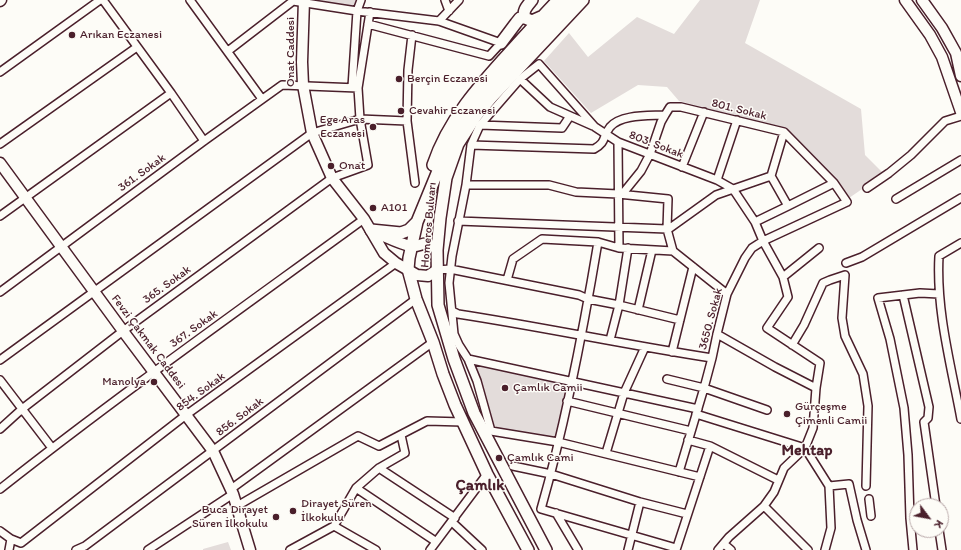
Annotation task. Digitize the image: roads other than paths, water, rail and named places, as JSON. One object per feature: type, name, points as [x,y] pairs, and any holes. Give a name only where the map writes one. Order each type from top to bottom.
[{"type":"main road","points":[[525,18],[525,10],[532,0]]},
{"type":"main road","points":[[425,202],[433,166],[439,149],[465,103],[487,76],[558,0]]},
{"type":"main road","points":[[905,0],[942,57],[961,112]]},
{"type":"main road","points":[[922,0],[942,28],[953,47],[956,53],[961,76]]},
{"type":"main road","name":"Onat Caddesi","points":[[304,1],[302,62],[303,85],[312,133],[332,178],[364,219],[384,253],[396,263],[417,275],[422,276],[432,274],[437,270]]},
{"type":"main road","name":"Homeros Bulvarı","points":[[408,269],[409,258],[418,222],[425,202],[446,152],[466,116],[500,75],[579,2]]},
{"type":"main road","name":"Homeros Bulvarı","points":[[546,550],[474,413],[454,359],[438,305],[437,250],[446,178],[458,144],[476,116],[491,98],[579,2]]},
{"type":"main road","points":[[501,43],[520,18],[525,18],[532,21],[542,17]]},
{"type":"main road","points":[[934,43],[940,47],[953,47]]},
{"type":"main road","name":"Fevzi Çakmak Caddesi","points":[[0,163],[213,451],[232,492],[250,550]]},
{"type":"main road","points":[[371,230],[401,233],[409,230],[418,222]]},
{"type":"main road","points":[[371,230],[412,246],[422,243],[428,244],[437,250]]},
{"type":"main road","points":[[408,269],[416,299],[433,342],[443,374],[463,422],[487,474],[528,550]]},
{"type":"main road","points":[[454,334],[454,359]]},
{"type":"main road","points":[[491,432],[494,452]]},
{"type":"street","points":[[0,72],[101,0],[171,93],[204,141]]},
{"type":"street","points":[[360,119],[355,88],[357,11],[361,0]]},
{"type":"street","points":[[445,0],[449,11]]},
{"type":"street","points":[[439,21],[459,0]]},
{"type":"street","points":[[228,51],[293,1],[304,1],[357,11],[439,21],[501,43],[489,56],[368,24]]},
{"type":"street","points":[[194,2],[262,99]]},
{"type":"street","points":[[355,88],[370,12]]},
{"type":"street","points":[[412,35],[408,70],[407,121],[415,183]]},
{"type":"street","points":[[0,144],[137,47]]},
{"type":"street","name":"803. Sokak","points":[[520,79],[539,64],[595,127],[606,135],[618,142],[717,180],[733,189],[754,222],[783,277],[788,297],[767,328],[792,345]]},
{"type":"street","points":[[595,127],[550,107],[520,79],[480,124],[471,144],[466,185],[450,269],[449,282],[454,334],[468,359],[477,381],[491,432],[558,442],[700,477]]},
{"type":"street","name":"361. Sokak","points":[[0,292],[282,85],[355,88]]},
{"type":"street","points":[[0,216],[171,93]]},
{"type":"street","name":"801. Sokak","points":[[471,144],[594,149],[602,145],[611,126],[627,117],[665,115],[670,108],[681,107],[784,132]]},
{"type":"street","points":[[682,167],[704,112]]},
{"type":"street","points":[[618,194],[624,192],[641,171],[650,154],[661,122],[665,115]]},
{"type":"street","points":[[480,124],[562,128],[570,116]]},
{"type":"street","points":[[867,188],[889,173],[911,155],[944,121],[961,116]]},
{"type":"street","points":[[0,360],[312,133],[360,119],[407,121]]},
{"type":"street","name":"365. Sokak","points":[[0,429],[22,409],[123,331],[332,178],[368,165],[360,119]]},
{"type":"street","points":[[717,180],[737,120]]},
{"type":"street","points":[[754,222],[788,206],[834,182],[784,132],[771,176],[788,206]]},
{"type":"street","points":[[618,142],[619,248]]},
{"type":"street","points":[[896,199],[961,160]]},
{"type":"street","points":[[458,222],[670,228],[716,195],[771,176]]},
{"type":"street","name":"3650. Sokak","points":[[679,472],[704,388],[712,358],[716,334],[728,294],[745,258],[752,248],[763,241],[847,202],[834,182]]},
{"type":"street","points":[[466,185],[549,185],[576,192],[668,199],[667,228],[673,251]]},
{"type":"street","points":[[846,263],[862,257],[961,198]]},
{"type":"street","name":"367. Sokak","points":[[0,489],[154,372],[364,219]]},
{"type":"street","points":[[507,280],[513,259],[542,239],[598,242],[619,248],[673,251],[728,294]]},
{"type":"street","points":[[598,242],[582,335],[551,474],[541,508],[676,549],[710,446]]},
{"type":"street","points":[[961,243],[939,256],[939,294],[942,325],[961,419]]},
{"type":"street","points":[[610,340],[628,248]]},
{"type":"street","points":[[783,277],[819,248]]},
{"type":"street","points":[[437,250],[452,256]]},
{"type":"street","points":[[638,310],[652,250]]},
{"type":"street","name":"854. Sokak","points":[[11,539],[21,543],[186,415],[396,263]]},
{"type":"street","points":[[672,352],[693,267]]},
{"type":"street","points":[[437,270],[450,269],[580,295],[588,299],[680,320]]},
{"type":"street","points":[[718,550],[729,537],[764,506],[774,492],[784,468],[805,448],[813,428],[816,388],[820,363],[792,345],[804,325],[823,283],[845,276],[842,318],[845,336],[863,374],[868,406],[866,486]]},
{"type":"street","points":[[913,550],[904,408],[890,339],[878,298],[920,293],[939,294]]},
{"type":"street","points":[[903,295],[929,407],[928,418],[924,422],[935,498]]},
{"type":"street","name":"856. Sokak","points":[[76,550],[87,548],[213,451],[416,299]]},
{"type":"street","points":[[452,311],[458,314],[712,358]]},
{"type":"street","points":[[716,334],[816,388]]},
{"type":"street","points":[[148,550],[232,492],[433,342]]},
{"type":"street","points":[[606,453],[624,393],[645,347]]},
{"type":"street","points":[[468,359],[624,393],[697,411],[805,448],[829,486],[831,528],[825,550]]},
{"type":"street","points":[[666,379],[704,388],[767,410]]},
{"type":"street","points":[[0,380],[52,448]]},
{"type":"street","points":[[567,401],[691,431]]},
{"type":"street","points":[[237,506],[358,436],[379,446],[427,421],[463,422]]},
{"type":"street","points":[[290,550],[334,526],[356,488],[379,468],[405,453],[400,435]]},
{"type":"street","points":[[688,440],[710,446],[778,480]]},
{"type":"street","points":[[513,466],[551,474],[640,502],[687,514]]},
{"type":"street","points":[[379,468],[453,520],[482,550]]},
{"type":"street","points":[[430,550],[487,474]]},
{"type":"street","points":[[829,486],[849,484],[857,520],[866,550]]},
{"type":"street","points":[[356,488],[435,542]]},
{"type":"street","points":[[869,499],[871,516]]},
{"type":"street","points":[[628,550],[640,502]]},
{"type":"street","points":[[764,506],[808,550]]},
{"type":"street","points":[[556,513],[578,550]]},
{"type":"street","points":[[334,526],[376,550]]},
{"type":"street","points":[[0,532],[11,539],[9,550]]},
{"type":"street","points":[[940,538],[942,550]]},
{"type":"street","points":[[724,544],[731,550]]},
{"type":"place","name":"Arıkan Eczanesi","points":[[72,35]]},
{"type":"place","name":"Berçin Eczanesi","points":[[399,79]]},
{"type":"place","name":"Cevahir Eczanesi","points":[[401,111]]},
{"type":"place","name":"Ege Aras Eczanesi","points":[[373,127]]},
{"type":"place","name":"Onat","points":[[331,166]]},
{"type":"place","name":"A101","points":[[373,208]]},
{"type":"place","name":"Manolya","points":[[154,382]]},
{"type":"place","name":"Çamlık Camii","points":[[505,388]]},
{"type":"place","name":"Gürçeşme Çimenli Camii","points":[[787,414]]},
{"type":"place","name":"Çamlık Cami","points":[[499,458]]},
{"type":"place","name":"Dirayet Süren İlkokulu","points":[[293,511]]},
{"type":"place","name":"Buca Dirayet Süren İlkokulu","points":[[276,517]]},
{"type":"district","name":"Mehtap","points":[[807,451]]},
{"type":"district","name":"Çamlık","points":[[480,486]]}]
